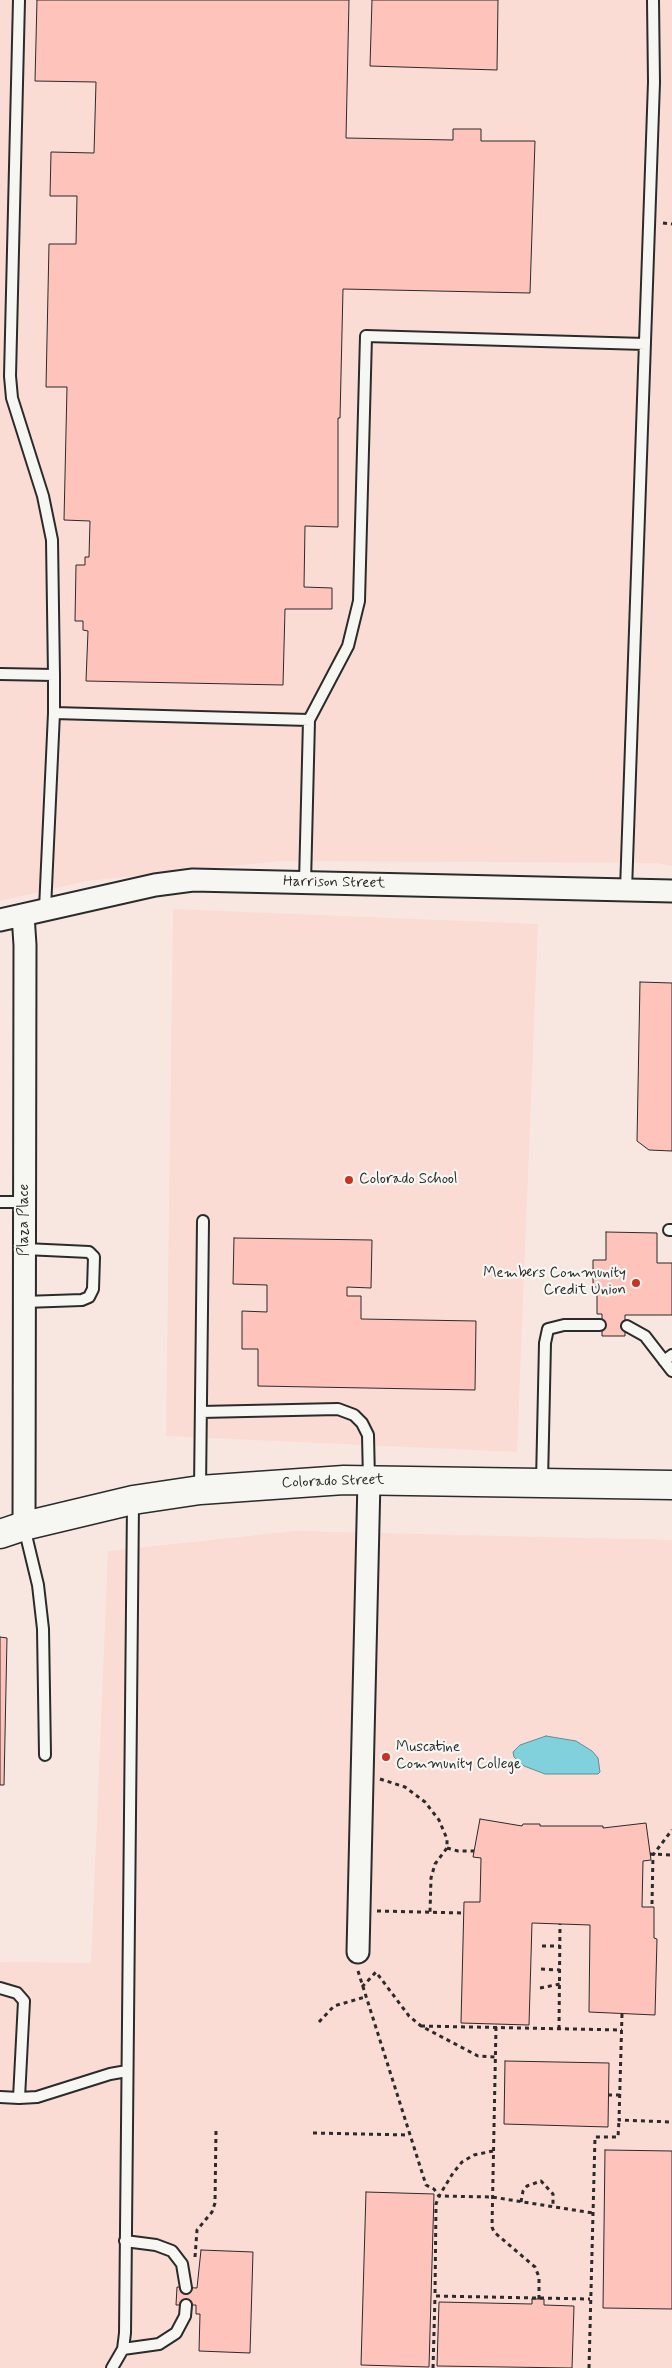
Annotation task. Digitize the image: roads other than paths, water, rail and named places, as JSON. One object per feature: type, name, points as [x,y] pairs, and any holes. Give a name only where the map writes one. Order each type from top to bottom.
[{"type":"street","name":"Harrison Street","points":[[0,920],[155,885],[193,880],[672,891]]},
{"type":"street","name":"Plaza Place","points":[[12,1530],[24,1302],[26,945],[23,915]]},
{"type":"street","name":"Colorado Street","points":[[12,1530],[133,1500],[200,1490],[369,1480],[672,1485]]},
{"type":"street","points":[[358,1952],[369,1480]]},
{"type":"lane","points":[[19,0],[10,376],[12,398],[43,496],[52,540],[54,712],[45,909]]},
{"type":"lane","points":[[626,890],[654,82],[653,0]]},
{"type":"lane","points":[[305,883],[309,720],[348,646],[359,601],[366,336],[645,344]]},
{"type":"lane","points":[[0,674],[54,675]]},
{"type":"lane","points":[[54,712],[309,720]]},
{"type":"lane","points":[[0,1202],[25,1202]]},
{"type":"lane","points":[[200,1490],[203,1221]]},
{"type":"lane","points":[[24,1250],[89,1252],[94,1257],[93,1289],[89,1298],[82,1300],[24,1302]]},
{"type":"lane","points":[[542,1483],[548,1330],[564,1325],[600,1325]]},
{"type":"lane","points":[[627,1326],[645,1336],[668,1358],[672,1372]]},
{"type":"lane","points":[[201,1412],[338,1409],[354,1415],[362,1423],[368,1435],[369,1480]]},
{"type":"lane","points":[[112,2368],[123,2350],[126,2334],[125,2242],[130,1942],[133,1500]]},
{"type":"lane","points":[[12,1530],[41,1602],[45,1755]]},
{"type":"lane","points":[[0,1988],[17,1993],[24,2001],[19,2098]]},
{"type":"lane","points":[[0,2098],[36,2096],[110,2074],[127,2071]]},
{"type":"lane","points":[[125,2242],[156,2245],[172,2251],[182,2264],[186,2288]]},
{"type":"lane","points":[[123,2350],[159,2344],[176,2333],[185,2316],[186,2305]]},
{"type":"water","points":[[546,1736],[576,1741],[592,1751],[598,1758],[600,1772],[598,1774],[545,1774],[524,1766],[514,1757],[513,1752],[520,1745]]},
{"type":"place","name":"Colorado School","points":[[349,1180]]},
{"type":"place","name":"Members Community Credit Union","points":[[636,1283]]},
{"type":"place","name":"Muscatine Community College","points":[[386,1757]]}]
